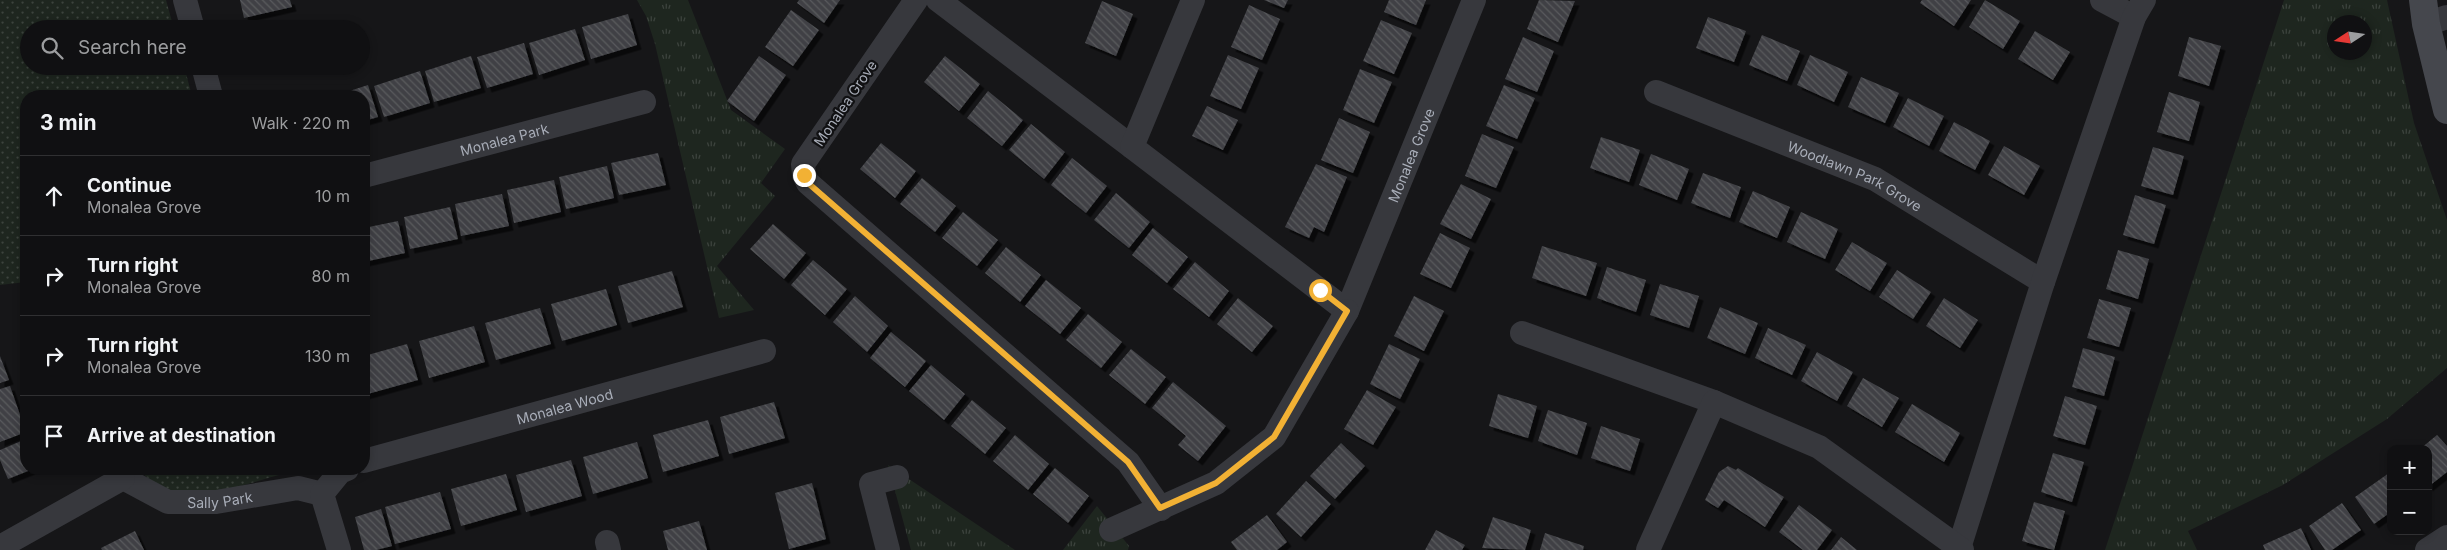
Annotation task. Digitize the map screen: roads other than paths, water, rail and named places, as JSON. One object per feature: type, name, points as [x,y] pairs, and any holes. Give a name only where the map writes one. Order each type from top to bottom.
[{"type":"street","points":[[185,0],[191,20]]},
{"type":"street","name":"Monalea Grove","points":[[916,0],[803,164],[804,175],[808,183],[1128,462],[1160,508]]},
{"type":"street","points":[[938,0],[1347,311]]},
{"type":"street","points":[[1132,147],[1193,0]]},
{"type":"street","name":"Monalea Grove","points":[[1111,530],[1216,483],[1274,437],[1347,311],[1474,0]]},
{"type":"street","points":[[1522,333],[1714,402],[1819,447],[1961,549],[2043,282],[2139,8],[2102,0]]},
{"type":"street","points":[[2432,14],[2447,110]]},
{"type":"street","points":[[205,75],[209,90]]},
{"type":"street","name":"Woodlawn Park Grove","points":[[1656,92],[1875,179],[2043,282]]},
{"type":"street","name":"Monalea Park","points":[[370,174],[644,102]]},
{"type":"street","name":"Monalea Wood","points":[[370,459],[764,351]]},
{"type":"street","points":[[1648,550],[1714,402]]},
{"type":"street","name":"Sally Park","points":[[0,546],[117,475]]},
{"type":"street","name":"Sally Park","points":[[121,475],[168,502],[216,502],[298,488],[322,494]]},
{"type":"street","points":[[338,475],[322,494],[339,550]]},
{"type":"street","points":[[888,550],[871,484],[896,478]]}]
